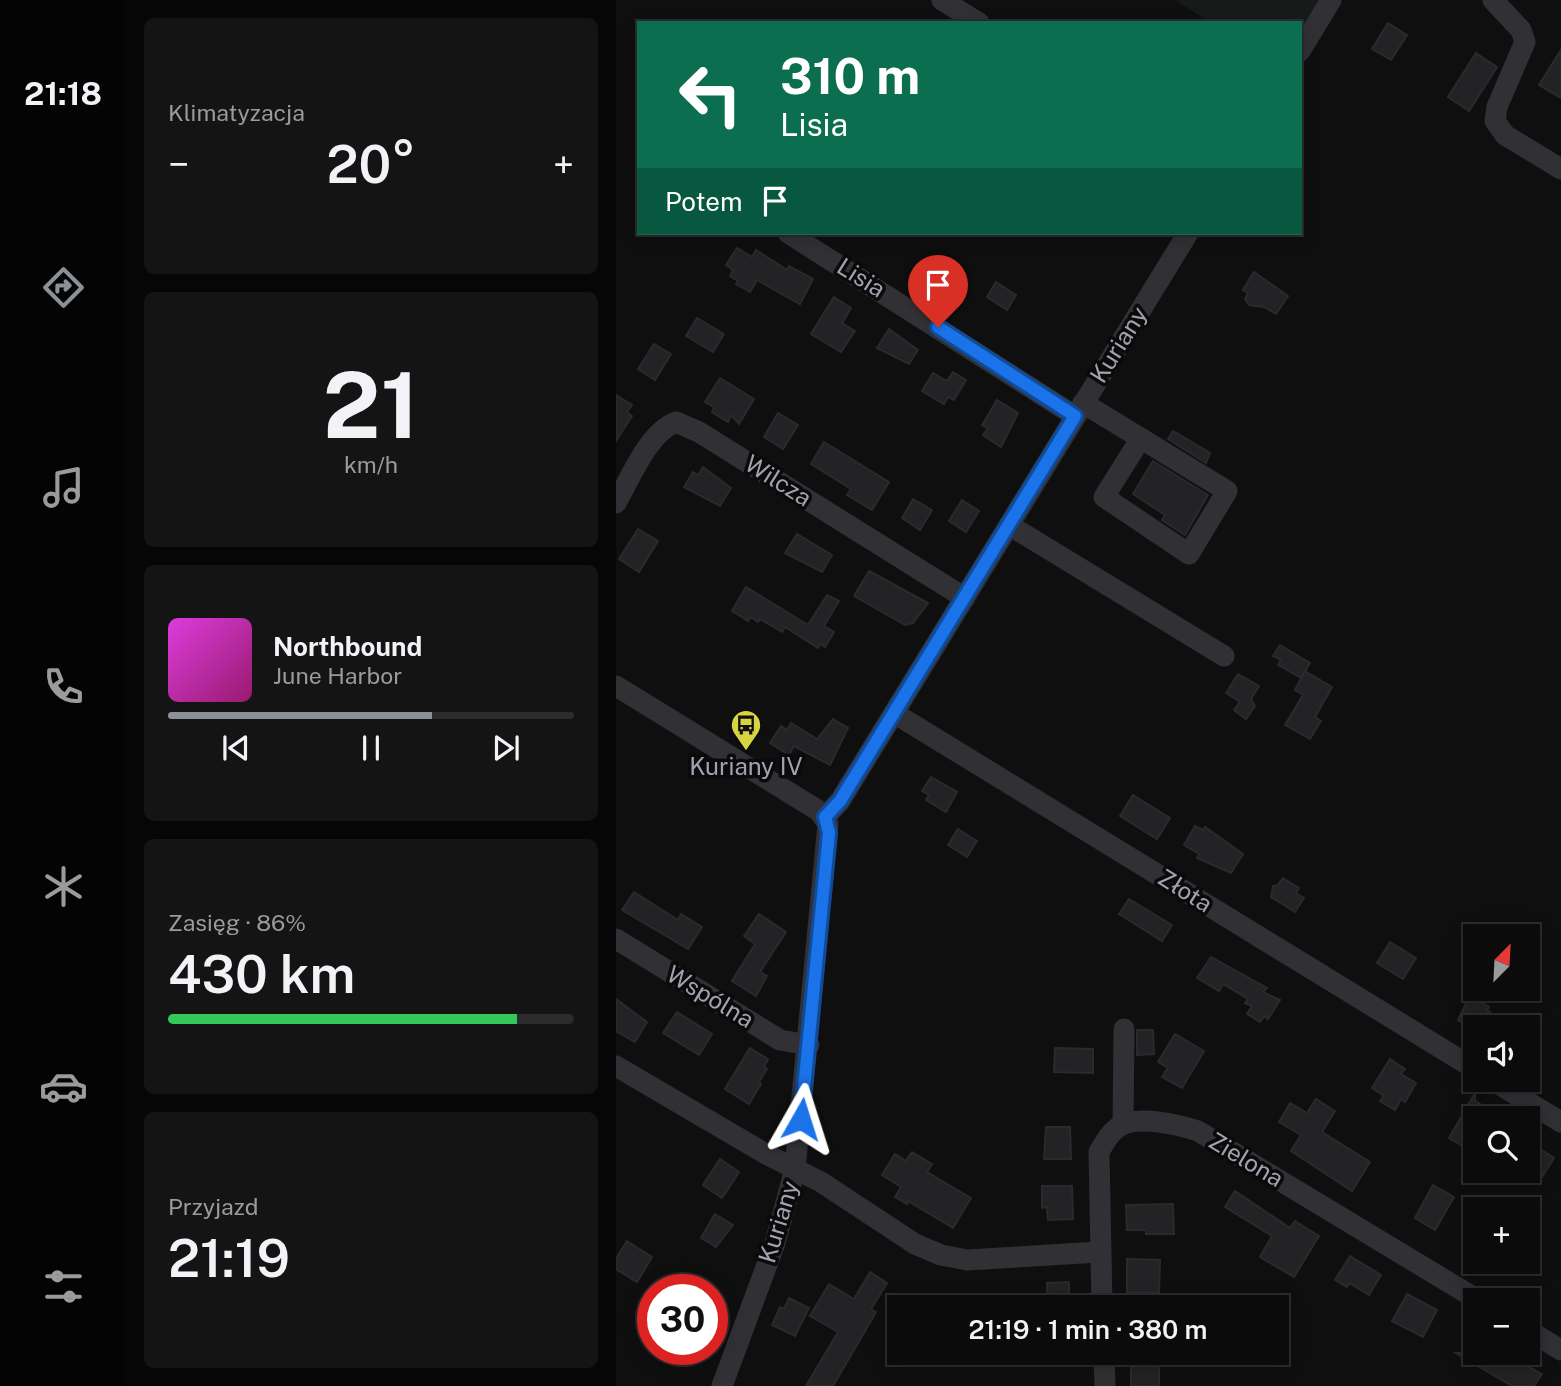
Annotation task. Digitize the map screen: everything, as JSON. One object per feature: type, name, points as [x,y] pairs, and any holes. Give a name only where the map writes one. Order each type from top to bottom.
[{"type":"street","points":[[942,0],[976,21]]},
{"type":"street","points":[[1302,48],[1331,0]]},
{"type":"street","points":[[1493,0],[1521,30],[1525,42],[1497,107],[1495,121],[1505,135],[1561,169]]},
{"type":"street","name":"Lisia","points":[[791,235],[1079,409],[1141,438],[1227,491],[1189,554],[1104,497],[1141,438]]},
{"type":"street","name":"Kuriany","points":[[722,1386],[775,1243],[795,1168],[829,833],[825,817],[840,801],[1187,235]]},
{"type":"street","name":"Wilcza","points":[[616,503],[657,436],[666,426],[676,422],[699,432],[965,598]]},
{"type":"street","points":[[1009,525],[1224,656]]},
{"type":"street","points":[[616,686],[825,817]]},
{"type":"street","name":"Złota","points":[[894,713],[1463,1062]]},
{"type":"street","name":"Wspólna","points":[[616,939],[780,1040],[808,1045]]},
{"type":"street","points":[[1101,1295],[1099,1152],[1110,1135],[1123,1124],[1124,1029]]},
{"type":"street","points":[[616,1066],[795,1168],[915,1244],[942,1255],[967,1259],[1099,1252]]},
{"type":"street","points":[[1512,1092],[1561,1122]]},
{"type":"street","name":"Zielona","points":[[1123,1124],[1173,1122],[1198,1132],[1463,1291]]},
{"type":"street","points":[[1540,1337],[1561,1350]]},
{"type":"street","points":[[1104,1365],[1105,1386]]},
{"type":"shaded area","points":[[1175,0],[1321,0],[1302,30],[1302,21],[1208,21]]},
{"type":"building","points":[[1388,23],[1407,35],[1391,60],[1372,49]]},
{"type":"building","points":[[1561,50],[1561,98],[1539,85]]},
{"type":"building","points":[[1476,53],[1497,67],[1469,111],[1448,97]]},
{"type":"building","points":[[737,248],[752,257],[756,250],[787,270],[789,266],[813,279],[800,304],[757,280],[750,292],[736,284],[738,281],[730,276],[733,270],[726,265]]},
{"type":"building","points":[[1254,272],[1288,296],[1276,314],[1264,307],[1249,305],[1245,299],[1248,293],[1243,290]]},
{"type":"building","points":[[996,282],[1016,295],[1007,310],[987,297]]},
{"type":"building","points":[[834,297],[851,308],[842,323],[855,331],[841,352],[811,334]]},
{"type":"building","points":[[697,318],[724,334],[713,352],[686,336]]},
{"type":"building","points":[[889,329],[918,350],[909,364],[877,348]]},
{"type":"building","points":[[654,344],[671,354],[655,380],[638,369]]},
{"type":"building","points":[[953,372],[966,380],[954,400],[948,397],[944,404],[922,391],[933,373],[947,381]]},
{"type":"building","points":[[720,378],[754,399],[739,424],[731,415],[728,422],[712,412],[714,407],[705,402]]},
{"type":"building","points":[[616,395],[632,405],[627,412],[632,416],[616,441]]},
{"type":"building","points":[[997,400],[1018,413],[1001,447],[983,435],[988,428],[982,425]]},
{"type":"building","points":[[778,413],[798,425],[783,449],[764,437]]},
{"type":"building","points":[[1173,431],[1210,453],[1206,463],[1168,439]]},
{"type":"building","points":[[824,442],[889,482],[872,510],[847,495],[851,489],[811,464]]},
{"type":"building","points":[[1153,461],[1208,495],[1185,535],[1162,520],[1165,515],[1133,494]]},
{"type":"building","points":[[703,467],[731,488],[720,506],[684,487],[693,472],[698,475]]},
{"type":"building","points":[[913,499],[932,510],[920,530],[902,518]]},
{"type":"building","points":[[962,500],[979,511],[966,532],[949,521]]},
{"type":"building","points":[[638,529],[658,541],[639,572],[619,559]]},
{"type":"building","points":[[797,534],[832,555],[822,572],[785,553]]},
{"type":"building","points":[[869,571],[928,603],[913,623],[905,625],[854,596]]},
{"type":"building","points":[[746,587],[808,625],[827,595],[839,601],[824,626],[834,632],[825,647],[820,644],[818,648],[785,627],[782,632],[760,619],[758,622],[751,617],[748,621],[732,611]]},
{"type":"building","points":[[1280,645],[1310,663],[1301,678],[1278,665],[1281,660],[1273,656]]},
{"type":"building","points":[[1305,671],[1332,687],[1315,717],[1321,721],[1310,739],[1285,725],[1303,695],[1295,690]]},
{"type":"building","points":[[1238,674],[1259,686],[1251,699],[1255,706],[1246,719],[1234,710],[1240,702],[1226,693]]},
{"type":"building","points":[[833,719],[848,728],[830,765],[794,746],[789,755],[770,743],[781,726],[787,730],[791,723],[817,739]]},
{"type":"building","points":[[931,777],[957,792],[946,812],[926,800],[929,795],[922,791]]},
{"type":"building","points":[[1133,795],[1170,818],[1157,839],[1120,816]]},
{"type":"building","points":[[1195,826],[1203,830],[1205,827],[1243,854],[1231,873],[1197,858],[1199,854],[1184,845]]},
{"type":"building","points":[[958,829],[977,841],[967,857],[948,845]]},
{"type":"building","points":[[1283,878],[1299,888],[1296,893],[1304,898],[1295,912],[1271,897],[1273,886],[1278,885]]},
{"type":"building","points":[[634,892],[678,920],[681,914],[702,927],[688,949],[622,910]]},
{"type":"building","points":[[1129,899],[1172,925],[1162,941],[1119,914]]},
{"type":"building","points":[[759,914],[786,932],[760,972],[767,976],[756,996],[732,981],[755,944],[744,936]]},
{"type":"building","points":[[1390,942],[1416,958],[1403,979],[1377,963]]},
{"type":"building","points":[[1211,957],[1267,988],[1263,992],[1280,1000],[1268,1019],[1264,1016],[1260,1022],[1247,1014],[1252,1006],[1245,1003],[1248,999],[1223,984],[1219,991],[1197,978]]},
{"type":"building","points":[[616,999],[647,1022],[635,1042],[616,1031]]},
{"type":"building","points":[[1467,1001],[1480,1001],[1489,1007],[1487,1010],[1494,1015],[1463,1015],[1463,1023],[1458,1020]]},
{"type":"building","points":[[677,1012],[712,1034],[699,1055],[663,1033]]},
{"type":"building","points":[[1137,1030],[1153,1030],[1154,1054],[1137,1055]]},
{"type":"building","points":[[1175,1034],[1204,1051],[1182,1088],[1162,1077],[1168,1068],[1158,1062]]},
{"type":"building","points":[[750,1048],[768,1059],[764,1067],[767,1069],[759,1082],[761,1084],[749,1104],[725,1089]]},
{"type":"building","points":[[1055,1048],[1093,1049],[1093,1073],[1054,1072]]},
{"type":"building","points":[[1390,1059],[1405,1069],[1401,1074],[1416,1083],[1405,1102],[1401,1099],[1395,1110],[1380,1101],[1384,1096],[1372,1088]]},
{"type":"building","points":[[1475,1093],[1475,1101],[1484,1106],[1467,1106]]},
{"type":"building","points":[[1316,1099],[1335,1111],[1322,1132],[1370,1162],[1352,1191],[1291,1151],[1301,1135],[1279,1122],[1290,1103],[1307,1113]]},
{"type":"building","points":[[1463,1114],[1463,1147],[1449,1138]]},
{"type":"building","points":[[1046,1127],[1070,1127],[1071,1159],[1044,1159]]},
{"type":"building","points":[[1540,1149],[1554,1158],[1542,1177],[1540,1176]]},
{"type":"building","points":[[912,1152],[932,1164],[927,1172],[971,1198],[953,1228],[908,1201],[907,1204],[895,1197],[901,1187],[882,1175],[895,1154],[906,1161]]},
{"type":"building","points":[[720,1159],[739,1172],[722,1198],[703,1185]]},
{"type":"building","points":[[1433,1185],[1454,1197],[1435,1230],[1415,1218]]},
{"type":"building","points":[[1042,1186],[1072,1186],[1073,1219],[1048,1220],[1047,1207],[1042,1208]]},
{"type":"building","points":[[1235,1191],[1290,1228],[1295,1221],[1319,1236],[1294,1277],[1260,1257],[1272,1236],[1225,1207]]},
{"type":"building","points":[[1173,1204],[1174,1234],[1146,1234],[1146,1230],[1127,1230],[1126,1205]]},
{"type":"building","points":[[715,1214],[733,1225],[716,1247],[701,1238]]},
{"type":"building","points":[[627,1241],[652,1257],[642,1274],[637,1274],[637,1282],[616,1269],[616,1259]]},
{"type":"building","points":[[1350,1256],[1381,1275],[1369,1295],[1349,1283],[1347,1287],[1335,1280]]},
{"type":"building","points":[[1127,1259],[1160,1260],[1159,1292],[1127,1292]]},
{"type":"building","points":[[870,1272],[887,1283],[871,1309],[876,1312],[833,1386],[806,1386],[838,1332],[810,1316],[829,1284],[854,1299]]},
{"type":"building","points":[[1069,1282],[1069,1295],[1048,1295],[1047,1283]]},
{"type":"building","points":[[1407,1294],[1437,1310],[1423,1337],[1392,1321]]},
{"type":"building","points":[[789,1298],[809,1308],[795,1336],[772,1325],[780,1307],[784,1309]]},
{"type":"building","points":[[1476,1365],[1526,1365],[1542,1374],[1534,1386],[1512,1386]]},
{"type":"building","points":[[1131,1366],[1159,1366],[1159,1386],[1131,1386]]},
{"type":"place","name":"Kuriany IV","points":[[746,752]]},
{"type":"route","points":[[801,1119],[829,833],[825,817],[840,801],[1075,416],[938,327]]}]
